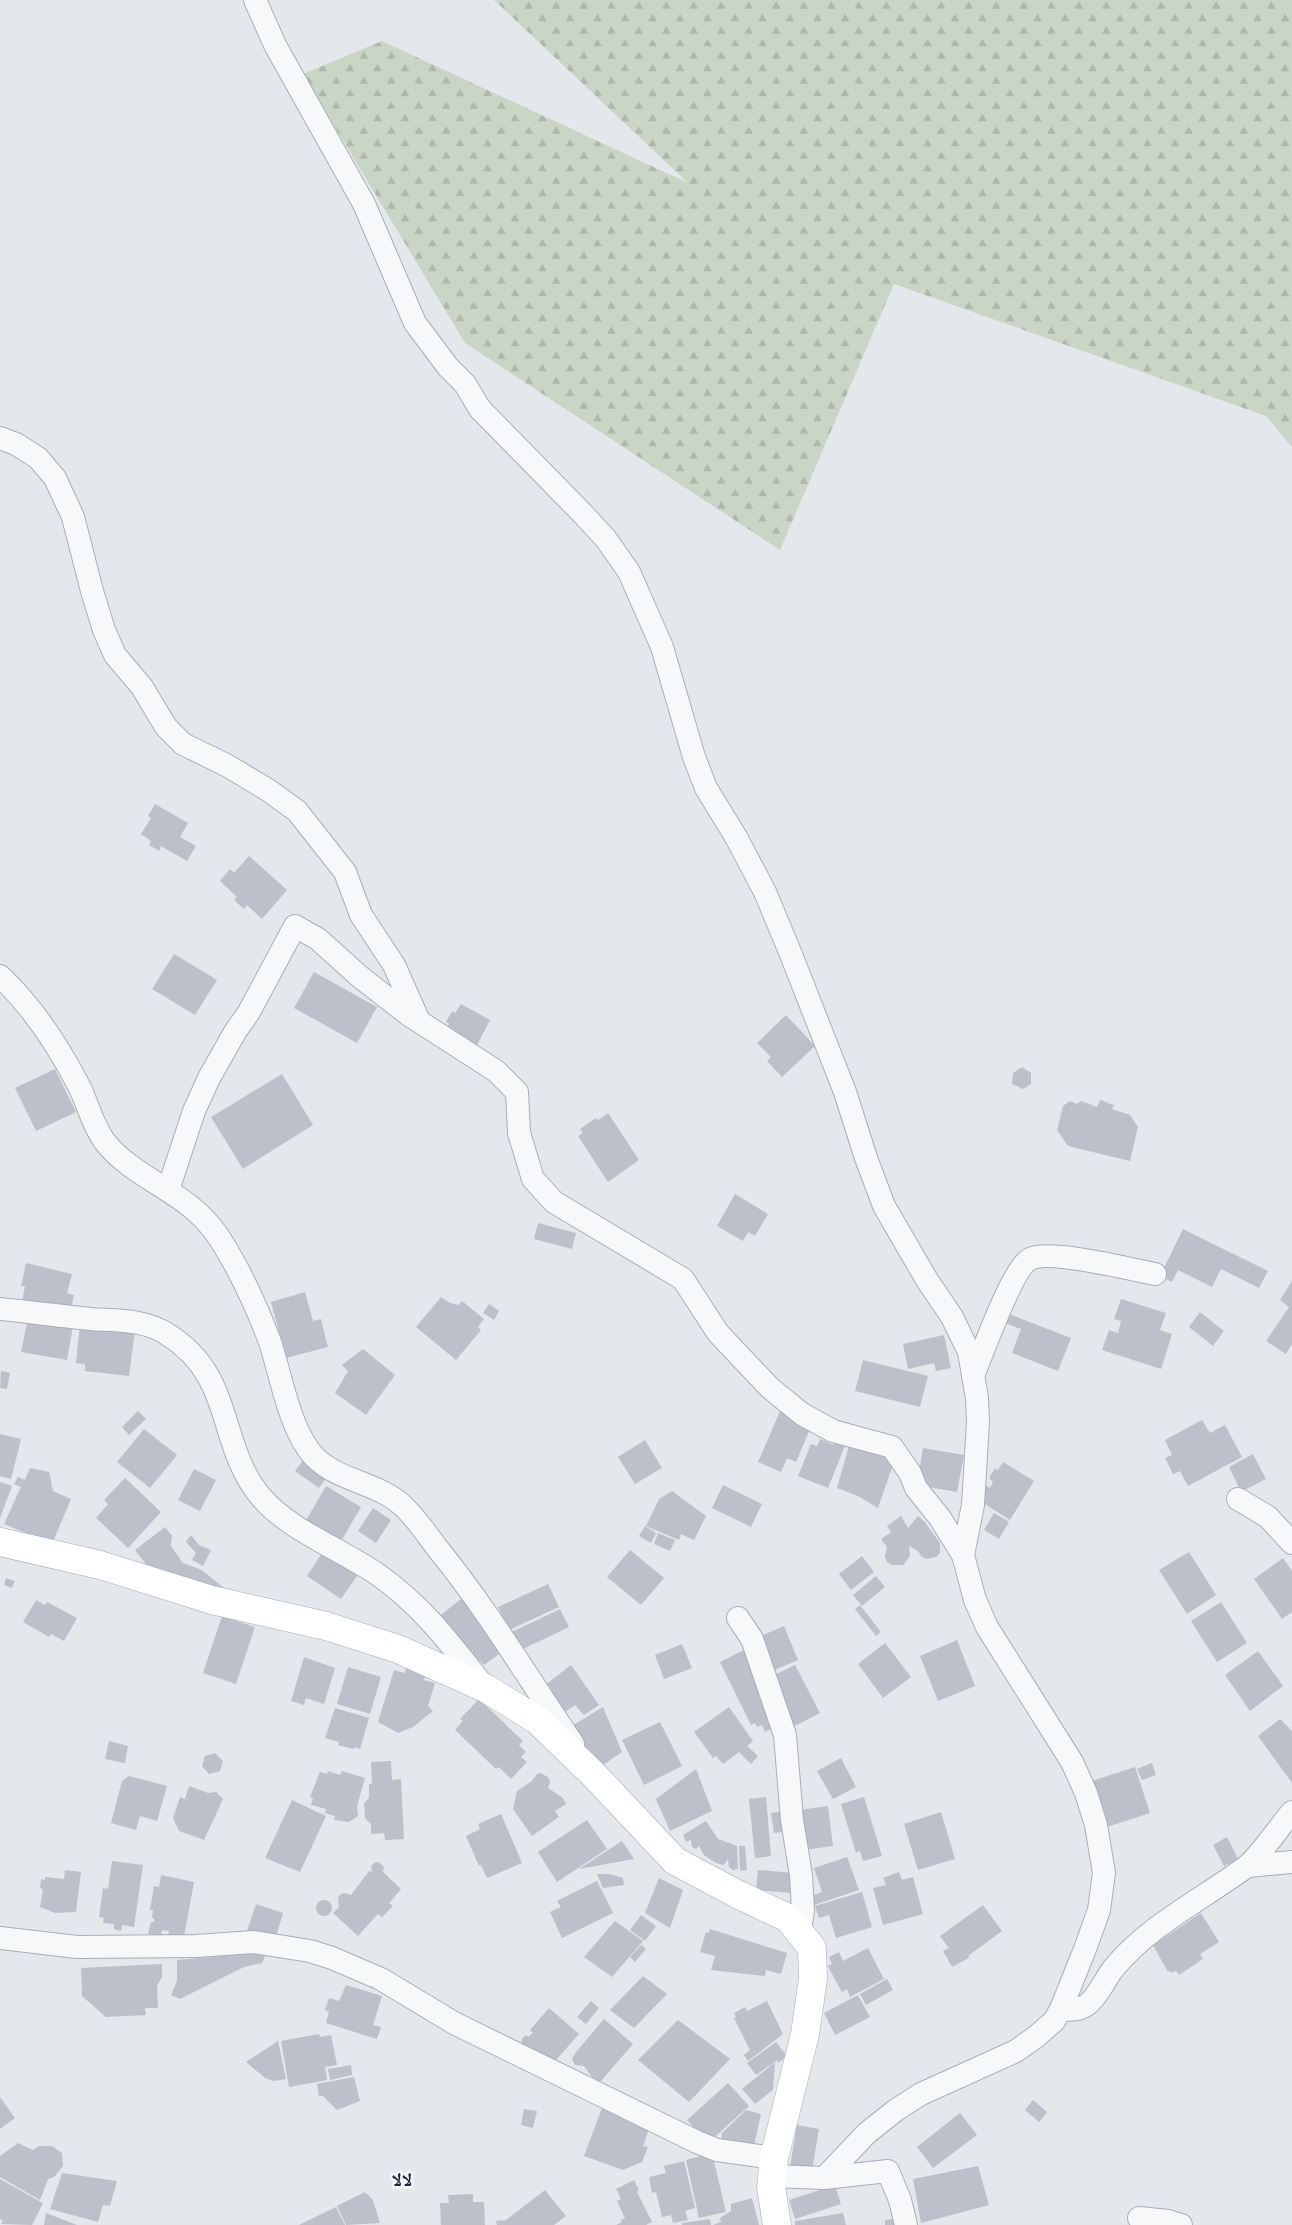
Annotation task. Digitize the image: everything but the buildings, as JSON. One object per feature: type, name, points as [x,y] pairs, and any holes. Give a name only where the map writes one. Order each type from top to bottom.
[{"type":"main road","points":[[0,1542],[100,1564],[212,1600],[326,1626],[398,1649],[487,1689],[537,1720],[593,1774],[675,1861],[739,1895],[788,1918],[812,1948],[813,1979],[805,2034],[773,2167],[771,2188],[777,2225]]},
{"type":"street","points":[[254,0],[275,45],[364,204],[415,323],[448,367],[465,384],[480,410],[606,539],[629,572],[662,647],[694,757],[703,780],[764,892],[790,952],[845,1092],[884,1206],[927,1280],[952,1317],[969,1352],[978,1422],[973,1505],[963,1555]]},
{"type":"street","points":[[0,438],[16,444],[38,458],[55,478],[73,517],[104,630],[116,655],[142,687],[166,726],[183,744],[228,766],[268,790],[297,811],[345,872],[361,915],[394,965],[420,1022]]},
{"type":"street","points":[[168,1190],[194,1111],[209,1078],[235,1032],[249,1012],[295,926],[318,939],[359,976],[420,1022],[496,1071],[517,1092],[519,1133],[533,1179],[554,1202],[683,1279],[718,1333],[770,1388],[802,1414],[833,1431],[892,1447],[910,1473],[916,1488],[940,1518],[963,1555],[975,1600],[987,1627],[1072,1762],[1086,1793],[1096,1824],[1104,1873],[1099,1910],[1086,1949],[1061,2009],[1048,2026],[1016,2051],[921,2094],[896,2110],[867,2133],[824,2178]]},
{"type":"street","points":[[0,976],[19,994],[57,1048],[79,1086],[104,1140],[126,1161],[192,1207],[212,1226],[235,1264],[270,1342],[286,1396],[308,1449],[321,1464],[340,1475],[375,1488],[404,1506],[484,1608],[593,1774]]},
{"type":"street","points":[[973,1376],[1013,1281],[1022,1266],[1029,1259],[1038,1256],[1064,1257],[1155,1274]]},
{"type":"street","points":[[0,1309],[126,1321],[148,1325],[165,1332],[183,1344],[209,1375],[221,1402],[235,1451],[246,1476],[262,1498],[285,1518],[376,1573],[400,1591],[423,1611],[487,1689]]},
{"type":"street","points":[[1238,1499],[1268,1517],[1292,1543]]},
{"type":"street","points":[[738,1618],[752,1640],[785,1735],[792,1820],[801,1875],[803,1910],[800,1931]]},
{"type":"street","points":[[1061,2009],[1071,2011],[1093,2000],[1104,1986],[1112,1970],[1149,1935],[1186,1905],[1248,1866],[1292,1812]]},
{"type":"street","points":[[1248,1866],[1292,1862]]},
{"type":"street","points":[[0,1938],[77,1947],[196,1946],[254,1942],[310,1951],[332,1958],[380,1979],[454,2023],[696,2142],[717,2150],[773,2167],[824,2178],[888,2171],[900,2200],[906,2225]]},
{"type":"street","points":[[1139,2218],[1168,2221],[1181,2225]]},
{"type":"green space","points":[[494,0],[1292,0],[1292,447],[1266,416],[894,284],[780,550],[465,343],[303,74],[382,41],[688,183]]},
{"type":"district","name":"لالا","points":[[402,2179]]}]
